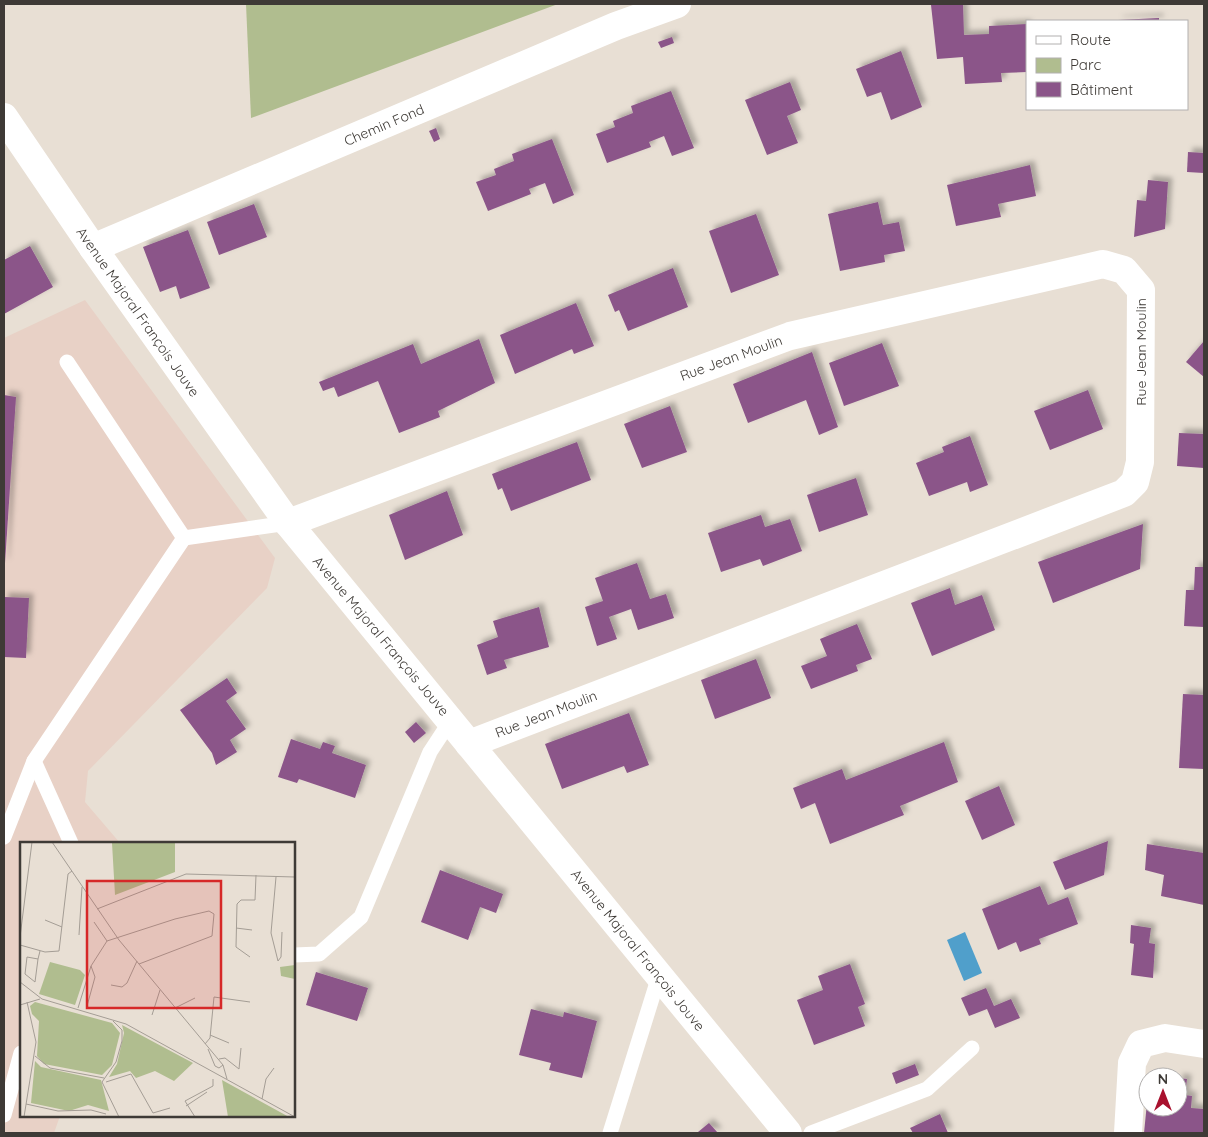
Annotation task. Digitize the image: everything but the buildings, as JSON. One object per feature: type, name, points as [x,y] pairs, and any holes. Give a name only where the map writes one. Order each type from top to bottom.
[{"type":"street","name":"Chemin Fond","points":[[93,248],[616,26],[677,4]]},
{"type":"street","name":"Avenue Majoral François Jouve","points":[[4,117],[93,248],[288,523],[788,1133]]},
{"type":"street","name":"Rue Jean Moulin","points":[[288,523],[790,336],[1103,264],[1124,270],[1141,290],[1140,462],[1135,482],[1124,492],[469,744]]},
{"type":"street","points":[[1128,1133],[1132,1064],[1141,1044],[1165,1038],[1204,1044]]},
{"type":"lane","points":[[67,362],[184,538]]},
{"type":"lane","points":[[4,837],[34,762],[184,538],[288,523]]},
{"type":"lane","points":[[295,955],[319,954],[361,917],[430,752],[451,720]]},
{"type":"lane","points":[[34,762],[70,842]]},
{"type":"lane","points":[[610,1133],[659,976]]},
{"type":"lane","points":[[811,1133],[927,1089],[972,1048]]},
{"type":"lane","points":[[4,1115],[20,1057]]},
{"type":"shaded area","points":[[85,300],[275,558],[267,588],[88,771],[85,802],[119,842],[20,842],[20,1117],[60,1117],[54,1133],[4,1133],[4,338]]},
{"type":"green space","points":[[246,4],[558,4],[251,118]]},
{"type":"water","points":[[965,932],[982,973],[964,981],[947,940]]}]
